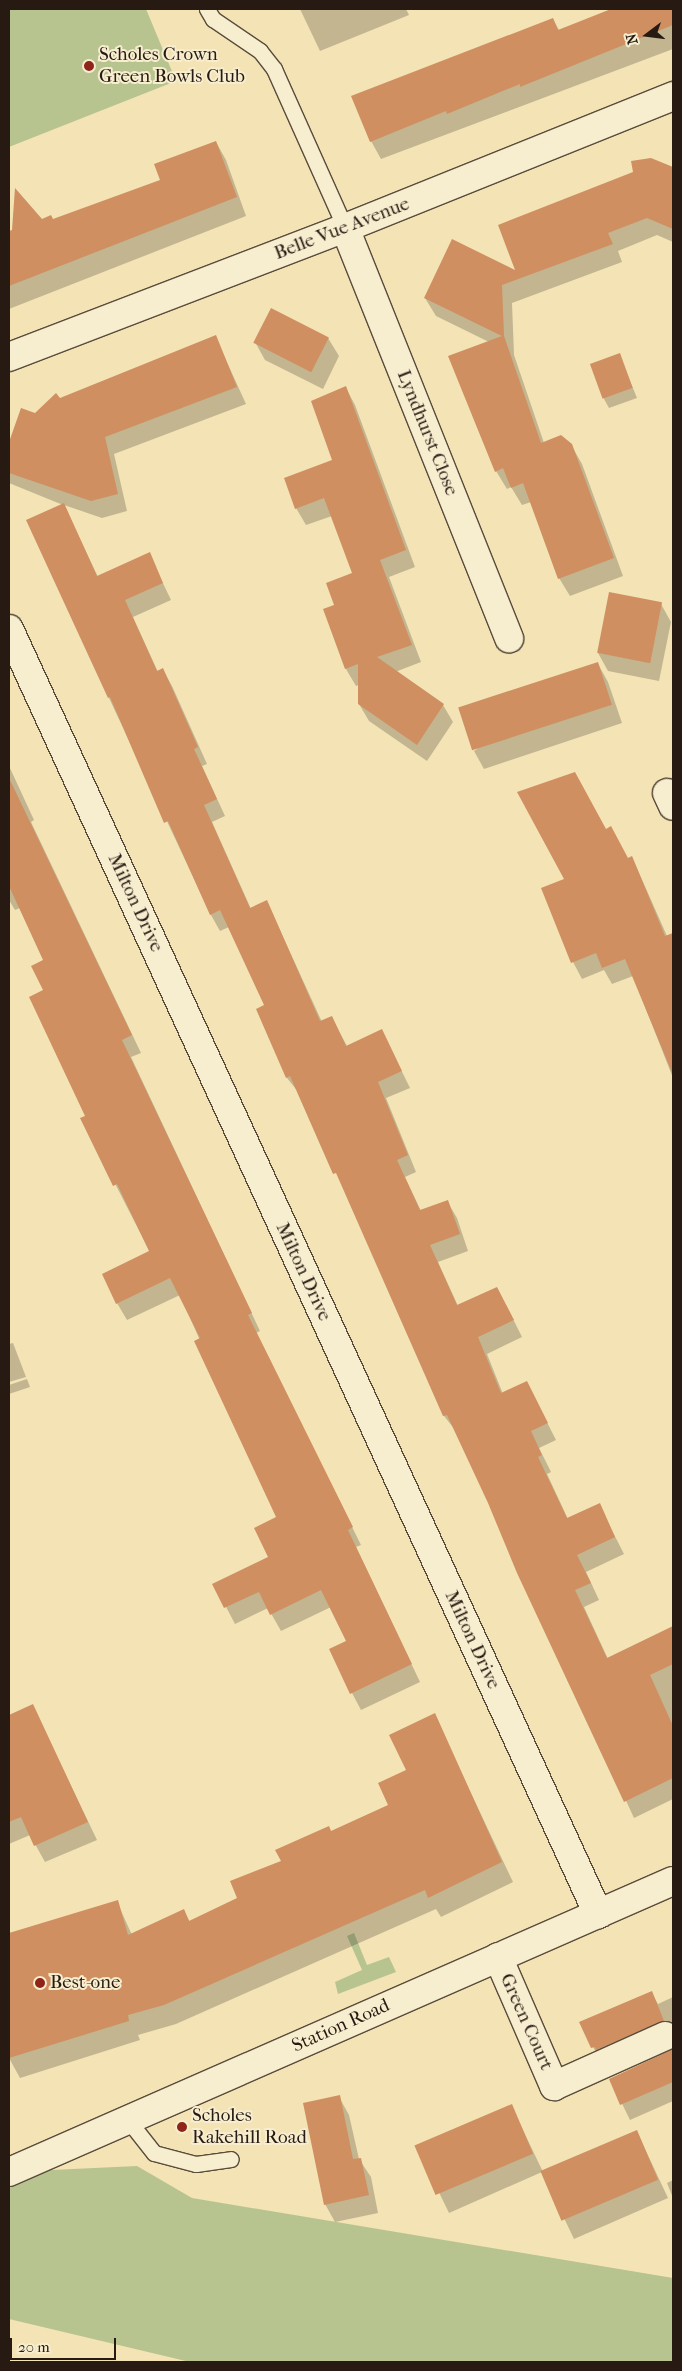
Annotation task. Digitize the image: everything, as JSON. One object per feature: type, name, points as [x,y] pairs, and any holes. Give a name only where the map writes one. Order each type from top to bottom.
[{"type":"street","name":"Belle Vue Avenue","points":[[9,357],[345,228],[673,96]]},
{"type":"street","name":"Lyndhurst Close","points":[[345,228],[509,638]]},
{"type":"street","name":"Milton Drive","points":[[9,629],[598,1914]]},
{"type":"street","name":"Station Road","points":[[9,2172],[673,1881]]},
{"type":"street","name":"Green Court","points":[[498,1957],[554,2086],[665,2036]]},
{"type":"lane","points":[[206,9],[213,19],[260,51],[274,69],[345,228]]},
{"type":"lane","points":[[128,2120],[154,2153],[196,2164],[231,2159]]},
{"type":"green space","name":"Scholes Crown Green Bowls Club","points":[[9,9],[146,9],[176,81],[9,147]]},
{"type":"green space","points":[[354,1933],[367,1965],[389,1957],[396,1972],[338,1994],[335,1982],[362,1970],[347,1936]]},
{"type":"green space","points":[[137,2166],[192,2198],[673,2278],[673,2362],[190,2362],[9,2319],[9,2172]]},
{"type":"building","points":[[611,9],[673,9],[673,25],[520,87],[520,84],[447,114],[446,111],[370,142],[351,96],[553,18],[558,30]]},
{"type":"building","points":[[216,141],[237,197],[9,286],[9,231],[12,230],[15,188],[42,219],[51,215],[53,219],[160,180],[154,164]]},
{"type":"building","points":[[651,158],[673,167],[673,229],[647,218],[608,233],[613,244],[502,285],[504,336],[541,443],[561,435],[572,444],[614,558],[558,579],[523,483],[511,488],[503,468],[495,472],[448,356],[502,336],[424,298],[452,239],[515,270],[498,225],[633,172],[631,161]]},
{"type":"building","points":[[271,308],[329,338],[311,372],[253,343]]},
{"type":"building","points":[[216,335],[237,387],[105,437],[118,494],[91,501],[9,473],[9,442],[21,408],[35,413],[56,393],[60,398]]},
{"type":"building","points":[[620,353],[633,388],[603,399],[590,364]]},
{"type":"building","points":[[346,386],[406,550],[380,560],[412,645],[377,657],[444,704],[417,745],[358,704],[358,664],[345,669],[323,609],[334,605],[326,583],[352,573],[324,498],[295,509],[284,478],[332,460],[311,401]]},
{"type":"building","points":[[64,503],[97,576],[150,552],[163,583],[125,600],[157,671],[163,668],[198,747],[194,749],[217,799],[204,805],[250,908],[267,900],[320,1021],[332,1016],[346,1046],[382,1029],[402,1071],[378,1082],[408,1155],[397,1160],[420,1210],[448,1200],[460,1234],[430,1245],[457,1305],[497,1287],[514,1320],[478,1337],[501,1393],[527,1381],[548,1423],[531,1431],[542,1455],[538,1457],[567,1518],[600,1503],[615,1537],[577,1555],[591,1583],[575,1590],[607,1658],[673,1626],[673,1664],[650,1675],[673,1726],[673,1778],[624,1802],[517,1573],[488,1503],[447,1415],[443,1416],[336,1173],[333,1174],[290,1076],[286,1078],[256,1009],[264,1005],[220,910],[210,915],[168,821],[164,823],[110,697],[108,698],[26,520]]},
{"type":"building","points":[[609,592],[662,602],[650,663],[597,653]]},
{"type":"building","points":[[598,662],[612,705],[472,750],[458,707]]},
{"type":"building","points":[[575,772],[606,829],[611,826],[628,858],[632,856],[665,936],[673,933],[673,1075],[625,959],[602,968],[596,953],[571,963],[541,888],[564,879],[517,792]]},
{"type":"building","points":[[9,778],[132,1035],[122,1040],[252,1313],[248,1315],[353,1527],[348,1530],[412,1664],[350,1694],[329,1649],[346,1641],[321,1590],[270,1615],[259,1592],[224,1608],[212,1584],[268,1557],[254,1528],[276,1517],[194,1341],[200,1338],[170,1278],[116,1304],[102,1274],[149,1251],[117,1184],[113,1186],[80,1118],[85,1116],[29,997],[43,990],[31,966],[43,960],[9,886]]},
{"type":"building","points":[[33,1704],[88,1822],[34,1846],[21,1817],[9,1822],[9,1715]]},
{"type":"building","points":[[435,1713],[502,1862],[428,1898],[425,1890],[164,2005],[128,2015],[129,2021],[9,2058],[9,1933],[118,1900],[128,1935],[184,1909],[189,1921],[237,1898],[230,1881],[281,1861],[275,1850],[329,1826],[331,1831],[388,1805],[378,1783],[406,1770],[389,1735]]},
{"type":"building","points":[[652,1991],[664,2021],[596,2050],[595,2047],[591,2048],[579,2022]]},
{"type":"building","points":[[673,2049],[673,2082],[620,2105],[609,2079]]},
{"type":"building","points":[[340,2095],[353,2159],[361,2158],[369,2195],[324,2205],[303,2103]]},
{"type":"building","points":[[512,2104],[533,2154],[436,2195],[414,2145]]},
{"type":"building","points":[[637,2130],[658,2180],[561,2221],[540,2171]]},
{"type":"place","name":"Scholes Crown Green Bowls Club","points":[[89,66]]},
{"type":"place","name":"Best-one","points":[[40,1983]]},
{"type":"place","name":"Scholes Rakehill Road","points":[[182,2127]]}]
